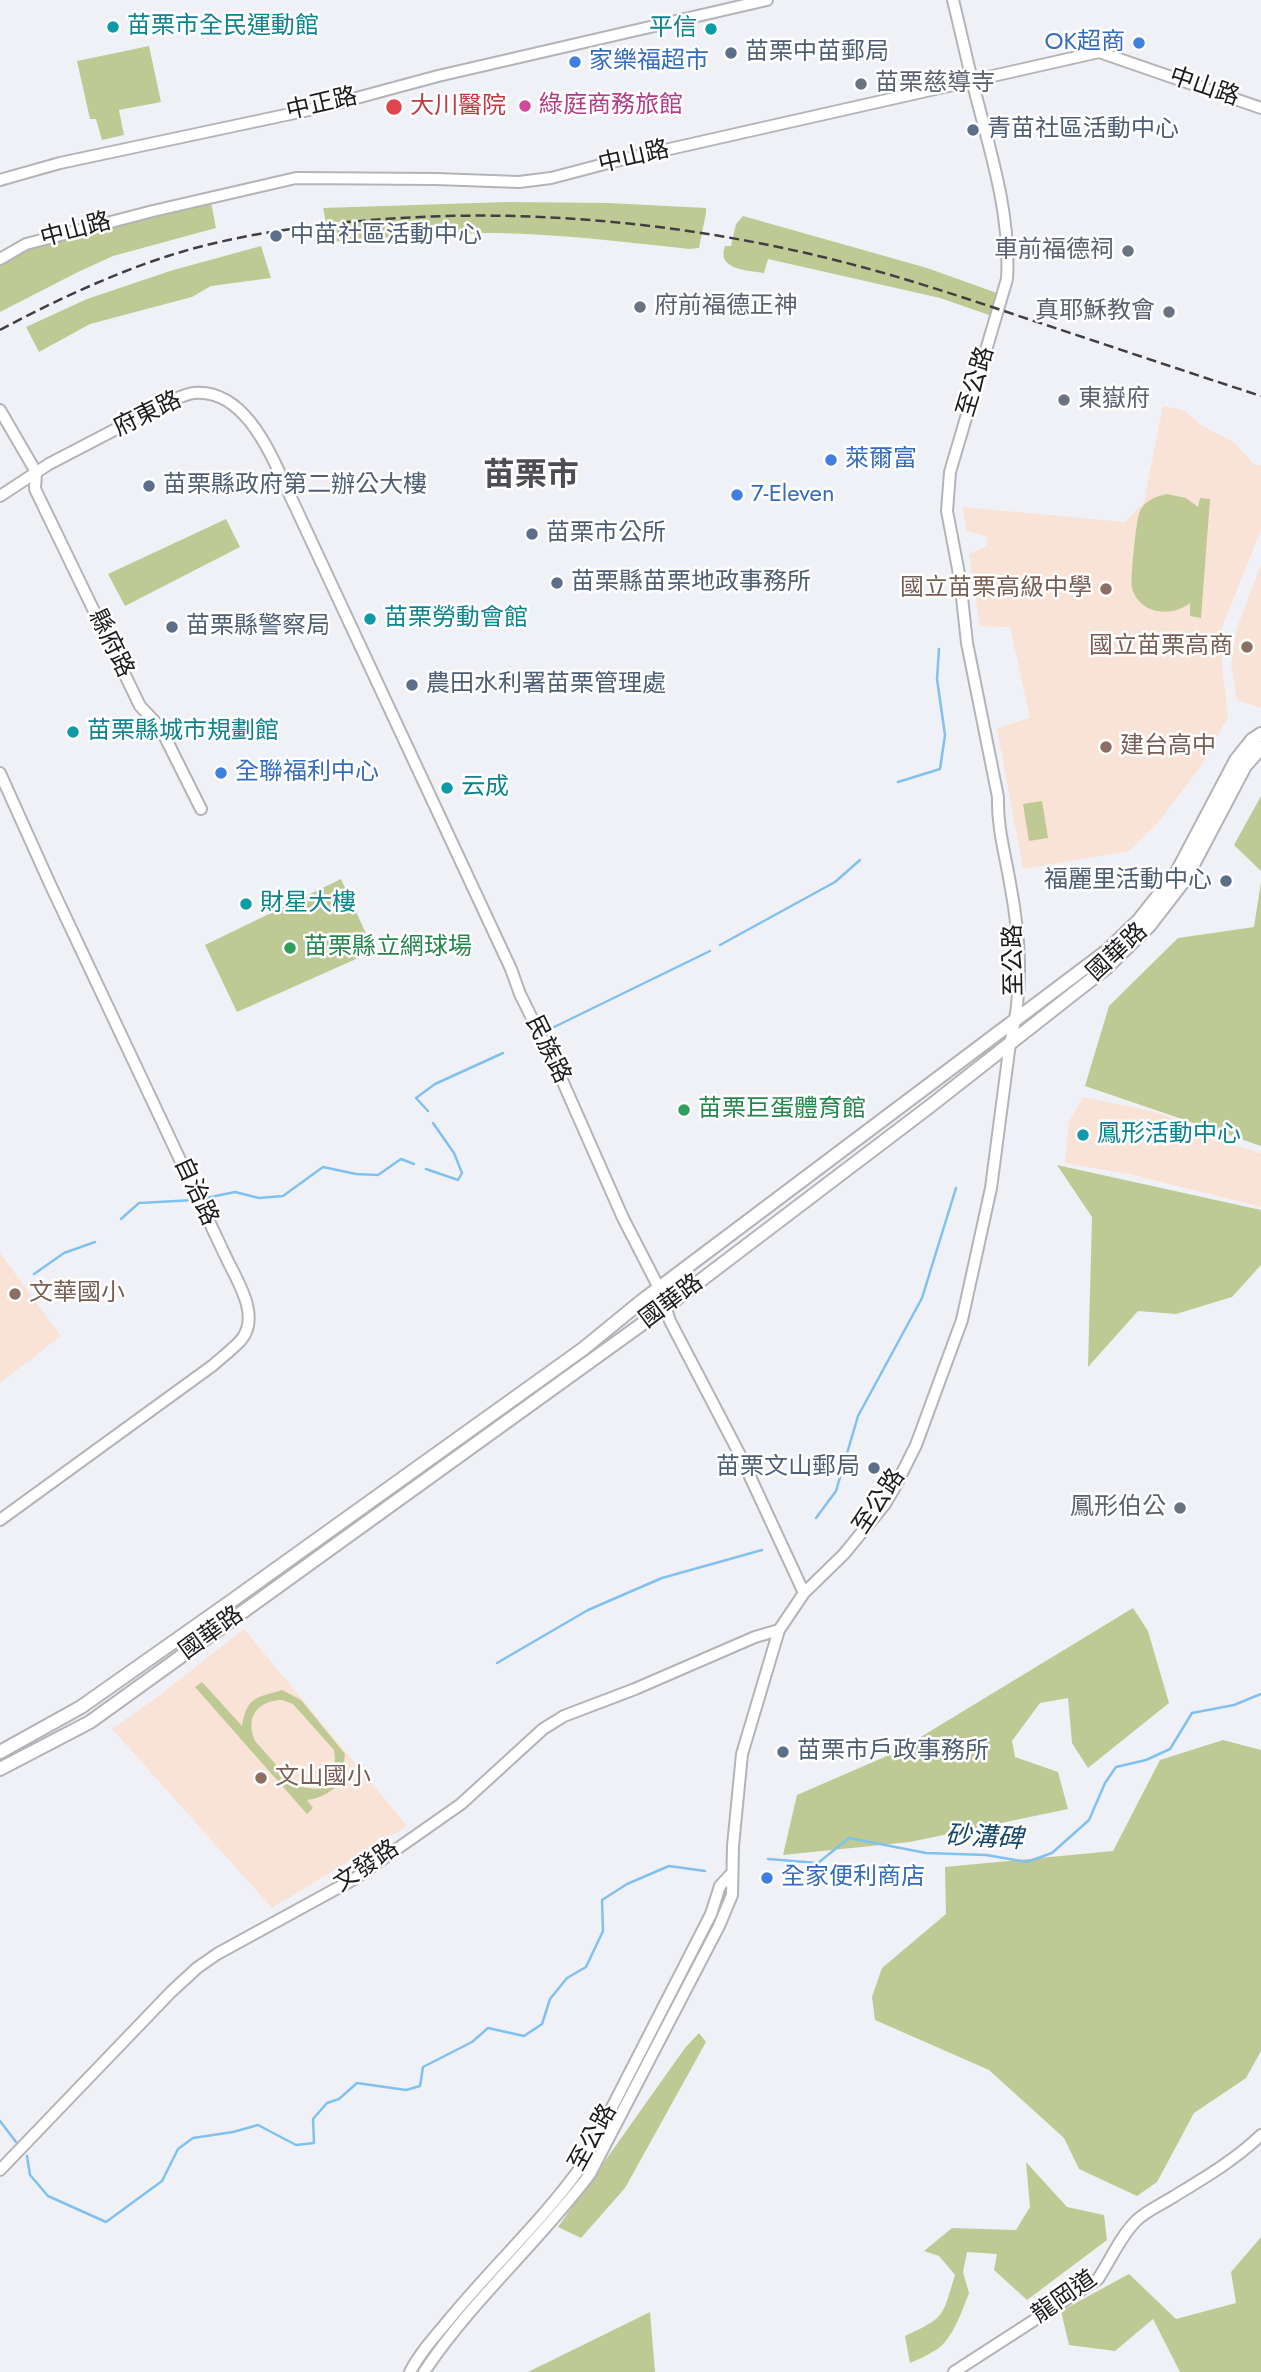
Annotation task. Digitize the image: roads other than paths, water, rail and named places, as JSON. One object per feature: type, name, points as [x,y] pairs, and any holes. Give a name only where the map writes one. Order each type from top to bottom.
[{"type":"main road","name":"國華路","points":[[0,1752],[81,1707],[583,1349],[876,1123],[924,1090],[1107,951],[1182,875],[1236,760],[1252,740],[1261,734]]},
{"type":"main road","name":"國華路","points":[[0,1769],[90,1723],[667,1306],[1106,968],[1149,926],[1245,766],[1261,748]]},
{"type":"street","name":"中正路","points":[[0,180],[60,163],[323,107],[515,58],[766,0]]},
{"type":"street","name":"至公路","points":[[410,2372],[427,2346],[568,2203],[590,2174],[719,1926],[732,1895],[731,1874],[742,1754],[779,1630],[804,1593],[844,1554],[895,1488],[916,1445],[962,1320],[978,1255],[991,1188],[1010,1043],[1016,1020],[1020,955],[999,825],[998,797],[967,643],[960,579],[947,511],[950,472],[997,317],[1007,279],[1008,260],[1006,220],[953,0]]},
{"type":"street","name":"中山路","points":[[0,259],[26,244],[296,178],[519,182],[551,178],[1098,52],[1261,108]]},
{"type":"street","name":"府東路","points":[[0,496],[36,472],[168,402],[194,393],[210,394],[232,404],[248,418],[294,504]]},
{"type":"street","name":"縣府路","points":[[0,410],[36,472],[35,489],[140,706],[160,727],[201,809]]},
{"type":"street","name":"民族路","points":[[294,504],[511,969],[623,1218],[659,1288],[670,1321],[740,1455],[804,1593]]},
{"type":"street","name":"自治路","points":[[0,773],[249,1313],[248,1328],[240,1340],[212,1366],[0,1520]]},
{"type":"street","name":"文發路","points":[[0,2170],[144,2020],[197,1968],[217,1954],[354,1879],[461,1804],[543,1729],[564,1716],[635,1689],[755,1637],[779,1630]]},
{"type":"street","name":"至公路","points":[[424,2372],[583,2164],[711,1914],[720,1886],[731,1874]]},
{"type":"street","points":[[625,2082],[636,2087]]},
{"type":"street","name":"龍岡道","points":[[954,2372],[1098,2279],[1138,2219],[1241,2153],[1261,2134]]},
{"type":"waterway","points":[[898,782],[940,769],[945,735],[937,679],[939,649]]},
{"type":"waterway","points":[[720,945],[835,882],[860,860]]},
{"type":"waterway","points":[[548,1030],[710,951]]},
{"type":"waterway","points":[[428,1111],[416,1098],[435,1084],[503,1053]]},
{"type":"waterway","points":[[426,1169],[458,1180],[462,1173],[454,1153],[433,1123]]},
{"type":"waterway","points":[[201,1199],[235,1192],[259,1198],[283,1196],[323,1167],[356,1174],[378,1175],[401,1159],[414,1164]]},
{"type":"waterway","points":[[816,1518],[836,1491],[858,1416],[922,1298],[956,1188]]},
{"type":"waterway","points":[[121,1219],[139,1203],[195,1200]]},
{"type":"waterway","points":[[34,1274],[64,1253],[95,1242]]},
{"type":"waterway","points":[[497,1663],[588,1610],[662,1578],[762,1550]]},
{"type":"waterway","name":"砂溝碑","points":[[768,1859],[818,1863],[849,1838],[926,1853],[986,1855],[1027,1862],[1052,1853],[1089,1820],[1105,1783],[1116,1767],[1146,1760],[1170,1749],[1192,1713],[1234,1705],[1261,1694]]},
{"type":"waterway","name":"砂溝碑","points":[[27,2156],[30,2175],[48,2196],[106,2222],[162,2181],[178,2149],[193,2138],[258,2125],[296,2145],[314,2143],[313,2119],[327,2103],[339,2099],[357,2083],[406,2090],[420,2086],[423,2067],[472,2042],[488,2028],[524,2036],[542,2024],[550,1999],[567,1978],[586,1967],[603,1931],[602,1900],[627,1884],[669,1866],[705,1871]]},
{"type":"waterway","name":"砂溝碑","points":[[0,2121],[16,2142]]},
{"type":"railway","points":[[0,330],[125,271],[206,245],[303,227],[387,219],[518,216],[650,226],[715,235],[843,262],[960,297],[1261,396]]},
{"type":"place","name":"苗栗市全民運動館","points":[[113,27]]},
{"type":"place","name":"平信","points":[[711,29]]},
{"type":"place","name":"OK超商","points":[[1139,43]]},
{"type":"place","name":"苗栗中苗郵局","points":[[731,53]]},
{"type":"place","name":"家樂福超市","points":[[575,62]]},
{"type":"place","name":"苗栗慈導寺","points":[[861,84]]},
{"type":"place","name":"綠庭商務旅館","points":[[525,106]]},
{"type":"place","name":"大川醫院","points":[[394,107]]},
{"type":"place","name":"青苗社區活動中心","points":[[973,130]]},
{"type":"place","name":"中苗社區活動中心","points":[[276,236]]},
{"type":"place","name":"車前福德祠","points":[[1128,251]]},
{"type":"place","name":"府前福德正神","points":[[640,307]]},
{"type":"place","name":"真耶穌教會","points":[[1169,312]]},
{"type":"place","name":"東嶽府","points":[[1064,400]]},
{"type":"place","name":"萊爾富","points":[[831,460]]},
{"type":"place","name":"苗栗縣政府第二辦公大樓","points":[[149,486]]},
{"type":"place","name":"7-Eleven","points":[[737,495]]},
{"type":"place","name":"苗栗市公所","points":[[532,534]]},
{"type":"place","name":"苗栗縣苗栗地政事務所","points":[[557,583]]},
{"type":"place","name":"國立苗栗高級中學","points":[[1106,589]]},
{"type":"place","name":"苗栗勞動會館","points":[[370,619]]},
{"type":"place","name":"苗栗縣警察局","points":[[172,627]]},
{"type":"place","name":"國立苗栗高商","points":[[1247,647]]},
{"type":"place","name":"農田水利署苗栗管理處","points":[[412,685]]},
{"type":"place","name":"苗栗縣城市規劃館","points":[[73,732]]},
{"type":"place","name":"建台高中","points":[[1106,747]]},
{"type":"place","name":"全聯福利中心","points":[[221,773]]},
{"type":"place","name":"云成","points":[[447,788]]},
{"type":"place","name":"福麗里活動中心","points":[[1226,881]]},
{"type":"place","name":"財星大樓","points":[[246,904]]},
{"type":"place","name":"苗栗縣立網球場","points":[[290,948]]},
{"type":"place","name":"苗栗巨蛋體育館","points":[[684,1110]]},
{"type":"place","name":"鳳形活動中心","points":[[1083,1135]]},
{"type":"place","name":"文華國小","points":[[15,1294]]},
{"type":"place","name":"苗栗文山郵局","points":[[874,1468]]},
{"type":"place","name":"鳳形伯公","points":[[1180,1508]]},
{"type":"place","name":"苗栗市戶政事務所","points":[[783,1752]]},
{"type":"place","name":"文山國小","points":[[261,1778]]},
{"type":"place","name":"全家便利商店","points":[[767,1878]]},
{"type":"district","name":"苗栗市","points":[[531,477]]}]
